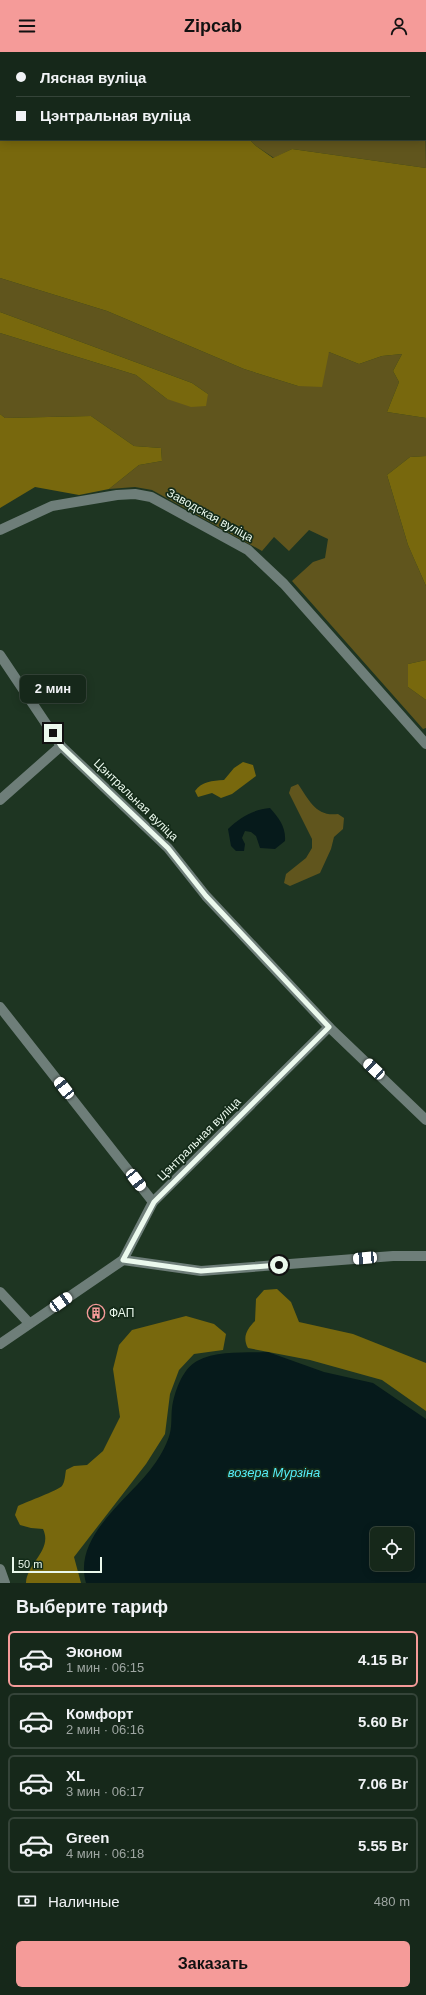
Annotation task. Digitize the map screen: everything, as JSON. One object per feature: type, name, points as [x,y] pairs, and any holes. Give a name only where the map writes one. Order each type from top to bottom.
[{"type":"street","name":"Заводская вуліца","points":[[0,530],[52,506],[117,495],[135,494],[151,497],[248,550],[284,584],[426,744]]},
{"type":"street","name":"Цэнтральная вуліца","points":[[0,655],[61,746],[168,848],[206,896],[329,1027],[426,1120]]},
{"type":"street","points":[[0,800],[61,746]]},
{"type":"street","points":[[0,1007],[154,1202]]},
{"type":"street","name":"Цэнтральная вуліца","points":[[0,1344],[123,1260],[154,1202],[329,1027]]},
{"type":"street","points":[[123,1260],[201,1271],[393,1256],[426,1256]]},
{"type":"street","points":[[0,1292],[29,1323]]},
{"type":"street","points":[[0,1568],[5,1583]]},
{"type":"shaded area","points":[[0,140],[250,140],[273,158],[292,149],[426,168],[426,418],[387,412],[399,382],[393,371],[402,354],[382,356],[359,364],[329,352],[322,387],[298,386],[244,369],[107,311],[0,278]]},
{"type":"shaded area","points":[[250,140],[426,140],[426,168],[292,149],[274,158]]},
{"type":"shaded area","points":[[0,278],[107,311],[244,369],[298,386],[329,352],[359,364],[382,356],[402,354],[393,371],[399,382],[387,412],[426,418],[426,456],[410,457],[387,475],[408,545],[426,586],[426,660],[408,664],[408,687],[426,700],[426,728],[423,729],[292,581],[313,562],[325,558],[328,539],[309,530],[289,551],[274,537],[262,551],[152,490],[135,487],[109,489],[139,465],[162,461],[161,448],[134,446],[91,416],[5,418],[0,414],[0,333],[136,375],[167,399],[208,394],[192,383],[0,312]]},
{"type":"shaded area","points":[[0,312],[192,383],[208,394],[206,406],[191,407],[167,399],[136,375],[0,333]]},
{"type":"shaded area","points":[[0,414],[5,418],[91,416],[134,446],[161,448],[162,461],[139,465],[109,489],[79,495],[35,487],[0,508]]},
{"type":"shaded area","points":[[426,456],[426,586],[408,545],[387,475],[410,457]]},
{"type":"shaded area","points":[[426,660],[426,700],[408,687],[408,664]]},
{"type":"shaded area","points":[[243,762],[253,765],[256,776],[232,794],[221,798],[212,793],[198,797],[195,791],[201,785],[208,782],[224,780],[234,768]]},
{"type":"shaded area","points":[[298,784],[314,806],[319,810],[324,813],[338,814],[344,818],[343,829],[334,837],[331,849],[320,873],[290,886],[284,883],[286,874],[306,858],[312,848],[312,839],[289,793],[291,787]]},
{"type":"shaded area","points":[[277,1289],[291,1302],[299,1322],[353,1334],[426,1363],[426,1411],[382,1380],[310,1360],[248,1348],[245,1337],[246,1333],[255,1321],[256,1299],[264,1290]]},
{"type":"shaded area","points":[[186,1316],[214,1324],[226,1334],[223,1350],[194,1354],[179,1370],[170,1394],[165,1434],[146,1464],[74,1557],[81,1583],[26,1583],[30,1569],[45,1543],[45,1537],[43,1529],[20,1525],[15,1515],[18,1506],[59,1488],[64,1483],[66,1470],[74,1466],[87,1465],[103,1451],[120,1417],[113,1369],[119,1345],[132,1330]]},
{"type":"water","points":[[270,808],[281,823],[285,841],[275,849],[260,848],[256,836],[251,832],[245,831],[242,838],[245,844],[244,851],[236,851],[231,846],[228,829],[247,815],[258,810]]},
{"type":"water","name":"возера Мурзіна","points":[[268,1352],[324,1372],[373,1383],[426,1419],[426,1583],[86,1583],[84,1565],[88,1548],[96,1532],[107,1517],[146,1475],[156,1462],[168,1440],[175,1395],[183,1375],[192,1365],[205,1357],[232,1353]]},
{"type":"place","name":"ФАП","points":[[96,1313]]},
{"type":"route","points":[[53,733],[61,746],[168,848],[206,896],[329,1027],[154,1202],[123,1260],[201,1271],[279,1265]]}]
